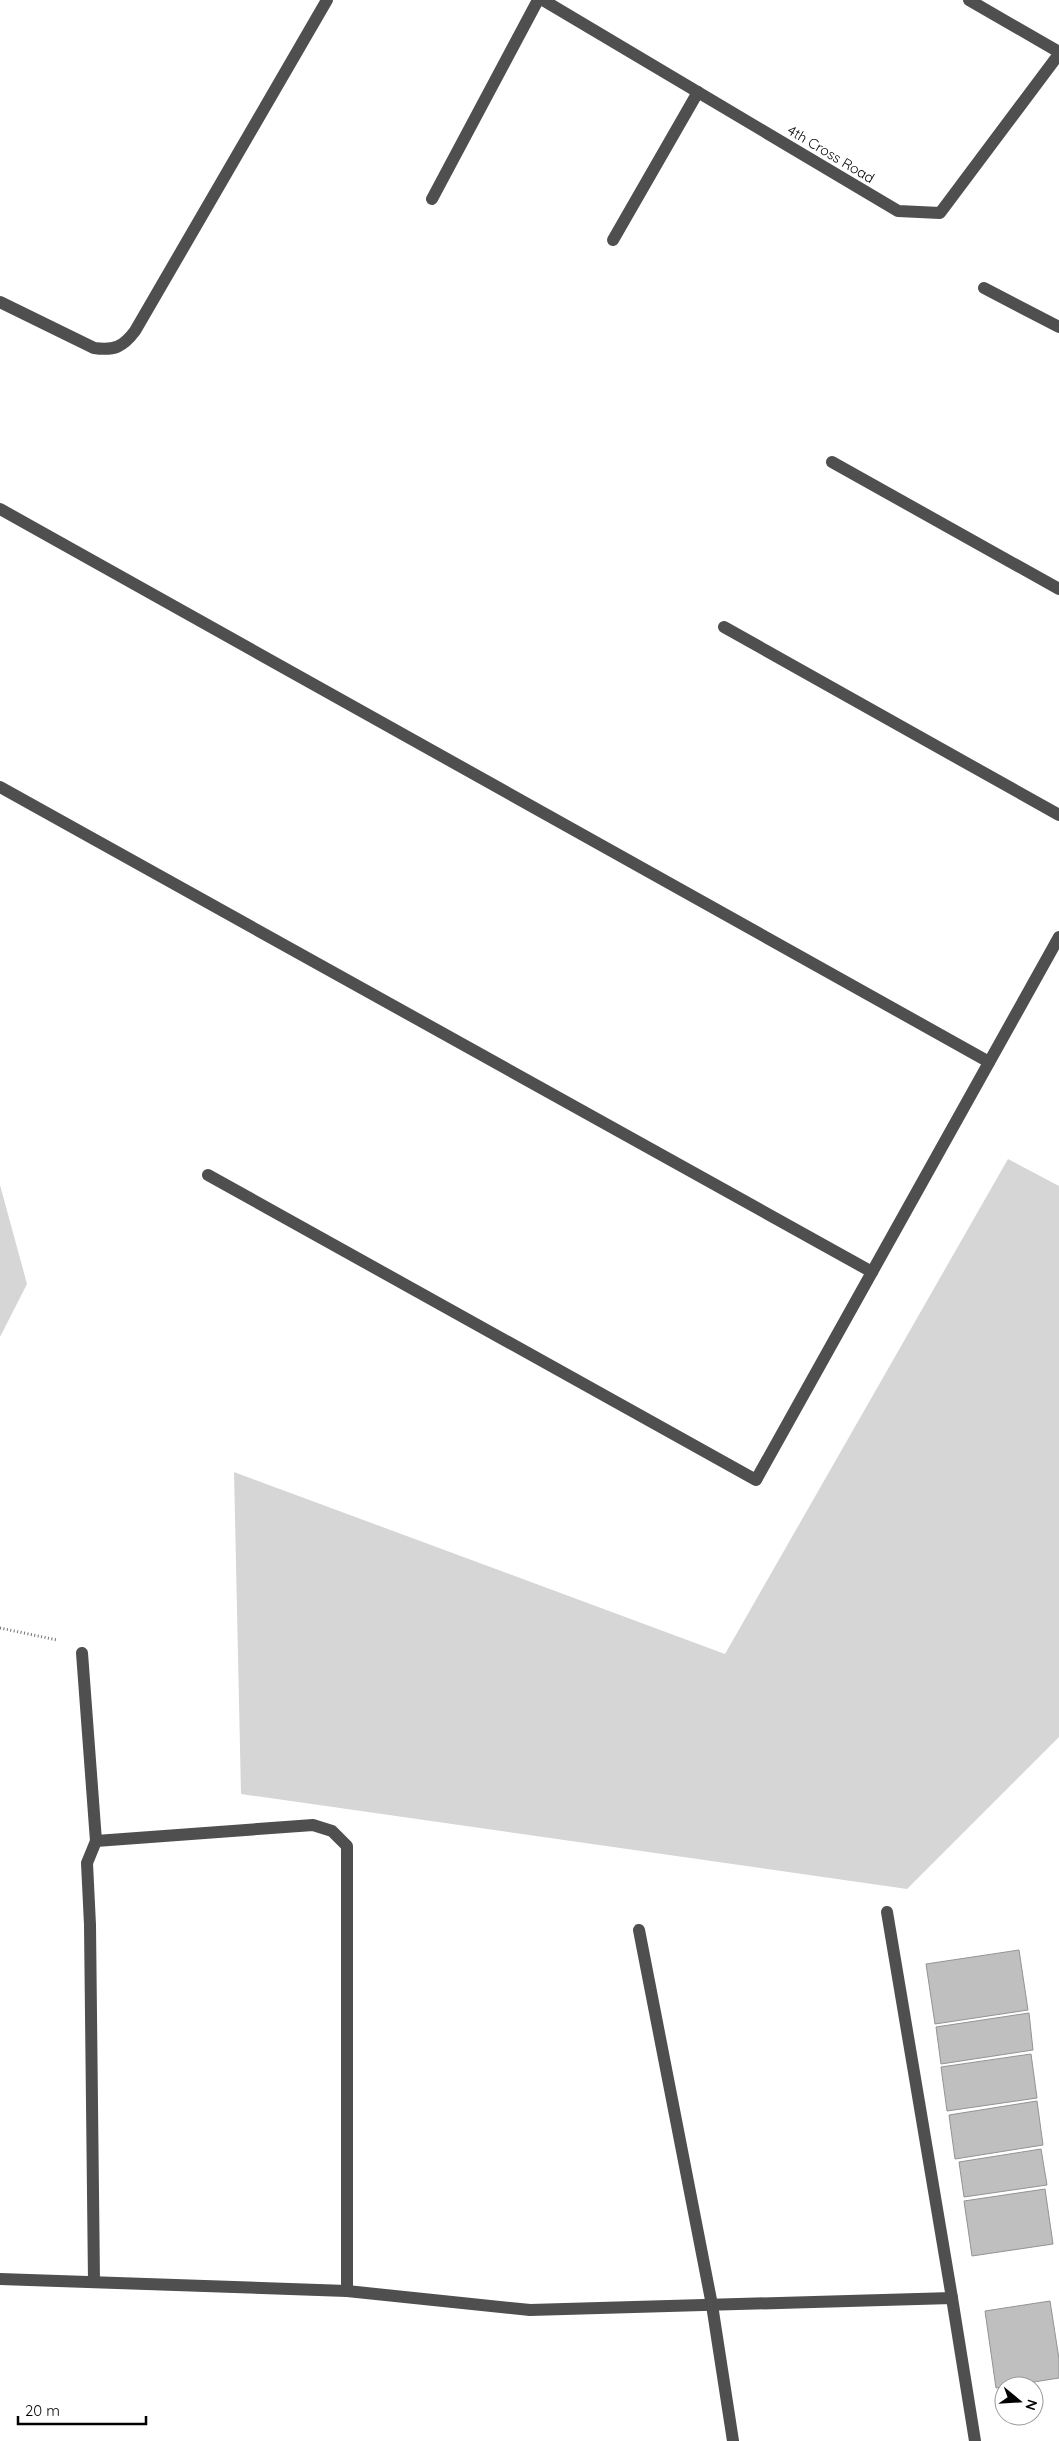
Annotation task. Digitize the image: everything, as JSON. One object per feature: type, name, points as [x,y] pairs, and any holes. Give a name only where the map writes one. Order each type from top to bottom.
[{"type":"street","points":[[0,302],[94,348],[110,350],[124,344],[135,331],[327,0]]},
{"type":"street","points":[[432,199],[538,0]]},
{"type":"street","name":"4th Cross Road","points":[[543,0],[898,211],[940,213],[1059,53]]},
{"type":"street","points":[[969,0],[1059,53]]},
{"type":"street","points":[[612,240],[698,92]]},
{"type":"street","points":[[984,288],[1059,327]]},
{"type":"street","points":[[832,462],[1059,589]]},
{"type":"street","points":[[0,509],[989,1062]]},
{"type":"street","points":[[724,627],[1059,815]]},
{"type":"street","points":[[0,787],[872,1272]]},
{"type":"street","points":[[208,1176],[756,1480],[1059,937]]},
{"type":"street","points":[[82,1653],[96,1841],[87,1863],[90,1925],[94,2282]]},
{"type":"street","points":[[96,1841],[313,1825],[332,1831],[347,1846],[347,2291]]},
{"type":"street","points":[[887,1912],[975,2441]]},
{"type":"street","points":[[639,1930],[712,2305],[733,2441]]},
{"type":"street","points":[[0,2279],[347,2291],[530,2310],[952,2298]]},
{"type":"path","points":[[0,1628],[57,1640],[82,1653]]},
{"type":"shaded area","points":[[1008,1159],[1059,1186],[1059,1737],[907,1889],[241,1794],[234,1472],[725,1654]]},
{"type":"shaded area","points":[[0,1185],[27,1284],[0,1337]]},
{"type":"building","points":[[1019,1950],[1028,2010],[935,2024],[926,1964]]},
{"type":"building","points":[[1029,2013],[1033,2050],[941,2064],[936,2027]]},
{"type":"building","points":[[1031,2054],[1037,2098],[947,2111],[941,2067]]},
{"type":"building","points":[[1037,2101],[1043,2145],[955,2159],[949,2115]]},
{"type":"building","points":[[1041,2149],[1047,2185],[964,2197],[959,2162]]},
{"type":"building","points":[[1045,2189],[1053,2244],[972,2256],[964,2201]]},
{"type":"building","points":[[1050,2301],[1059,2359],[1059,2378],[1044,2380],[1044,2376],[994,2376],[985,2311]]}]
